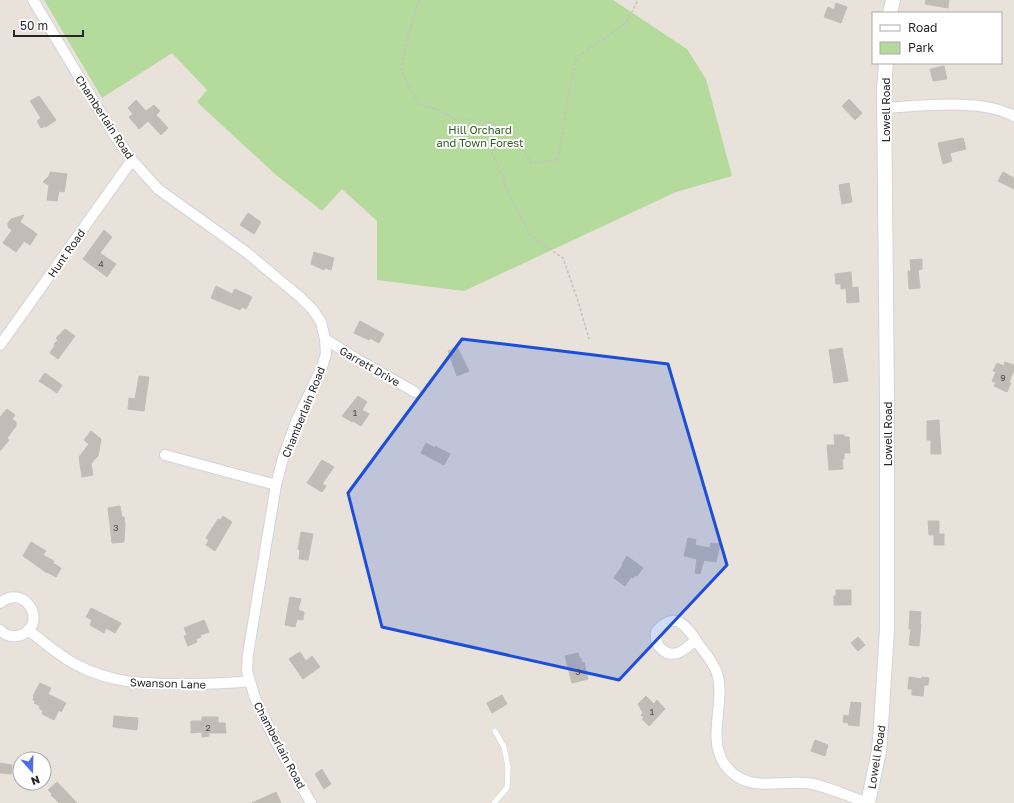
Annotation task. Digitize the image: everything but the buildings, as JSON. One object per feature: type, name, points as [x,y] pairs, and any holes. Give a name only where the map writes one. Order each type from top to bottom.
[{"type":"street","name":"Chamberlain Road","points":[[34,0],[115,136],[132,160],[158,189],[246,252],[300,296],[313,310],[321,322],[325,338],[326,354],[322,367],[296,422],[283,458],[276,485],[248,654],[247,671],[249,681],[262,716],[311,803]]},
{"type":"street","points":[[890,12],[892,0]]},
{"type":"street","name":"Lowell Road","points":[[868,803],[875,774],[879,745],[886,629],[887,401],[884,108],[886,64]]},
{"type":"street","points":[[884,108],[960,104],[991,109],[1014,116]]},
{"type":"street","name":"Hunt Road","points":[[0,345],[132,160]]},
{"type":"street","name":"Garrett Drive","points":[[325,338],[355,358],[415,392]]},
{"type":"street","points":[[165,455],[276,485]]},
{"type":"street","points":[[0,603],[13,597],[21,599],[32,609],[34,616],[32,624],[28,630],[22,634],[15,636],[7,635],[0,630]]},
{"type":"street","name":"Swanson Lane","points":[[28,630],[57,653],[76,664],[115,680],[146,684],[213,684],[249,681]]},
{"type":"street","points":[[696,640],[712,661],[717,673],[719,699],[716,743],[721,758],[731,771],[741,778],[753,783],[813,784],[868,803]]},
{"type":"lane","points":[[494,803],[507,788],[508,767],[504,747],[495,731]]},
{"type":"path","points":[[419,0],[408,36],[401,69],[418,104],[439,110],[456,120],[482,120],[511,130],[531,163],[558,160],[566,103],[577,57],[626,23],[638,0]]},
{"type":"path","points":[[511,130],[491,151],[502,173],[510,197],[531,236],[563,258],[589,339]]},
{"type":"highlighted area","points":[[462,339],[668,364],[727,565],[619,680],[382,627],[348,493]]},
{"type":"green space","name":"Hill Orchard and Town Forest","points":[[44,0],[613,0],[687,49],[706,79],[732,176],[676,192],[464,291],[377,280],[377,221],[342,189],[322,211],[275,174],[197,102],[207,90],[172,53],[102,98]]}]
